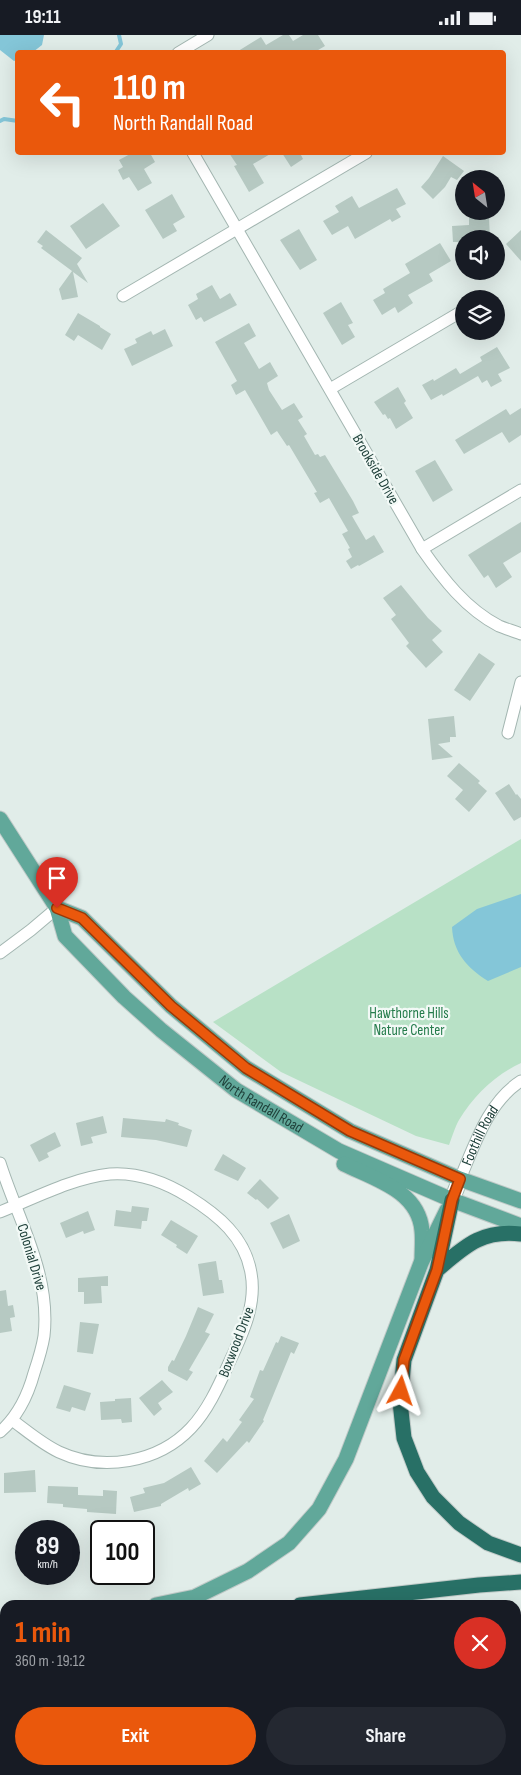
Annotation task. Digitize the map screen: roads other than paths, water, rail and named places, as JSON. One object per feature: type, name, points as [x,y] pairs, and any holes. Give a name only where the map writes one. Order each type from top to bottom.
[{"type":"highway","points":[[452,1200],[437,1270],[404,1360],[400,1403],[404,1438],[418,1472],[433,1497],[459,1523],[488,1543],[521,1555]]},
{"type":"highway","points":[[437,1270],[470,1243],[488,1236],[512,1233],[521,1234]]},
{"type":"highway","points":[[345,1600],[479,1585],[521,1583]]},
{"type":"main road","name":"North Randall Road","points":[[0,819],[57,908],[65,935],[124,997],[161,1030],[236,1090],[339,1151],[452,1200],[521,1226]]},
{"type":"main road","name":"North Randall Road","points":[[57,908],[82,918],[171,1006],[246,1068],[350,1131],[460,1179],[521,1201]]},
{"type":"main road","points":[[298,1127],[324,1154],[399,1191],[408,1198],[418,1214],[422,1230],[422,1263]]},
{"type":"main road","points":[[180,1600],[195,1597],[248,1571],[289,1543],[319,1509],[346,1459],[422,1263],[452,1200]]},
{"type":"street","points":[[183,50],[208,35]]},
{"type":"street","name":"Brookside Drive","points":[[193,155],[422,549],[449,585],[470,607],[499,626],[521,634]]},
{"type":"street","points":[[123,296],[363,155]]},
{"type":"street","points":[[330,389],[455,316]]},
{"type":"street","points":[[422,549],[521,490]]},
{"type":"street","points":[[508,733],[521,682]]},
{"type":"street","points":[[0,953],[57,908]]},
{"type":"street","name":"Foothill Road","points":[[452,1200],[489,1114],[504,1095],[521,1081]]},
{"type":"street","name":"Colonial Drive","points":[[0,1163],[39,1271],[44,1293],[45,1315],[44,1335],[31,1382],[12,1420],[0,1432]]},
{"type":"street","name":"Boxwood Drive","points":[[0,1212],[80,1180],[112,1174],[157,1181],[170,1186],[201,1204],[228,1227],[241,1244],[251,1272],[253,1285],[252,1302],[248,1317],[212,1399],[192,1427],[168,1446],[135,1459],[112,1463],[94,1462],[78,1459],[44,1444],[12,1420]]},
{"type":"water","points":[[0,35],[44,35],[42,45],[36,50],[15,50],[15,61],[0,50]]},
{"type":"water","points":[[521,894],[521,967],[488,981],[462,959],[455,944],[452,927],[477,909]]},
{"type":"waterway","points":[[117,50],[121,44],[119,35]]},
{"type":"waterway","points":[[0,121],[4,119],[15,121]]},
{"type":"park label","name":"Hawthorne Hills Nature Center","points":[[409,1022]]}]
